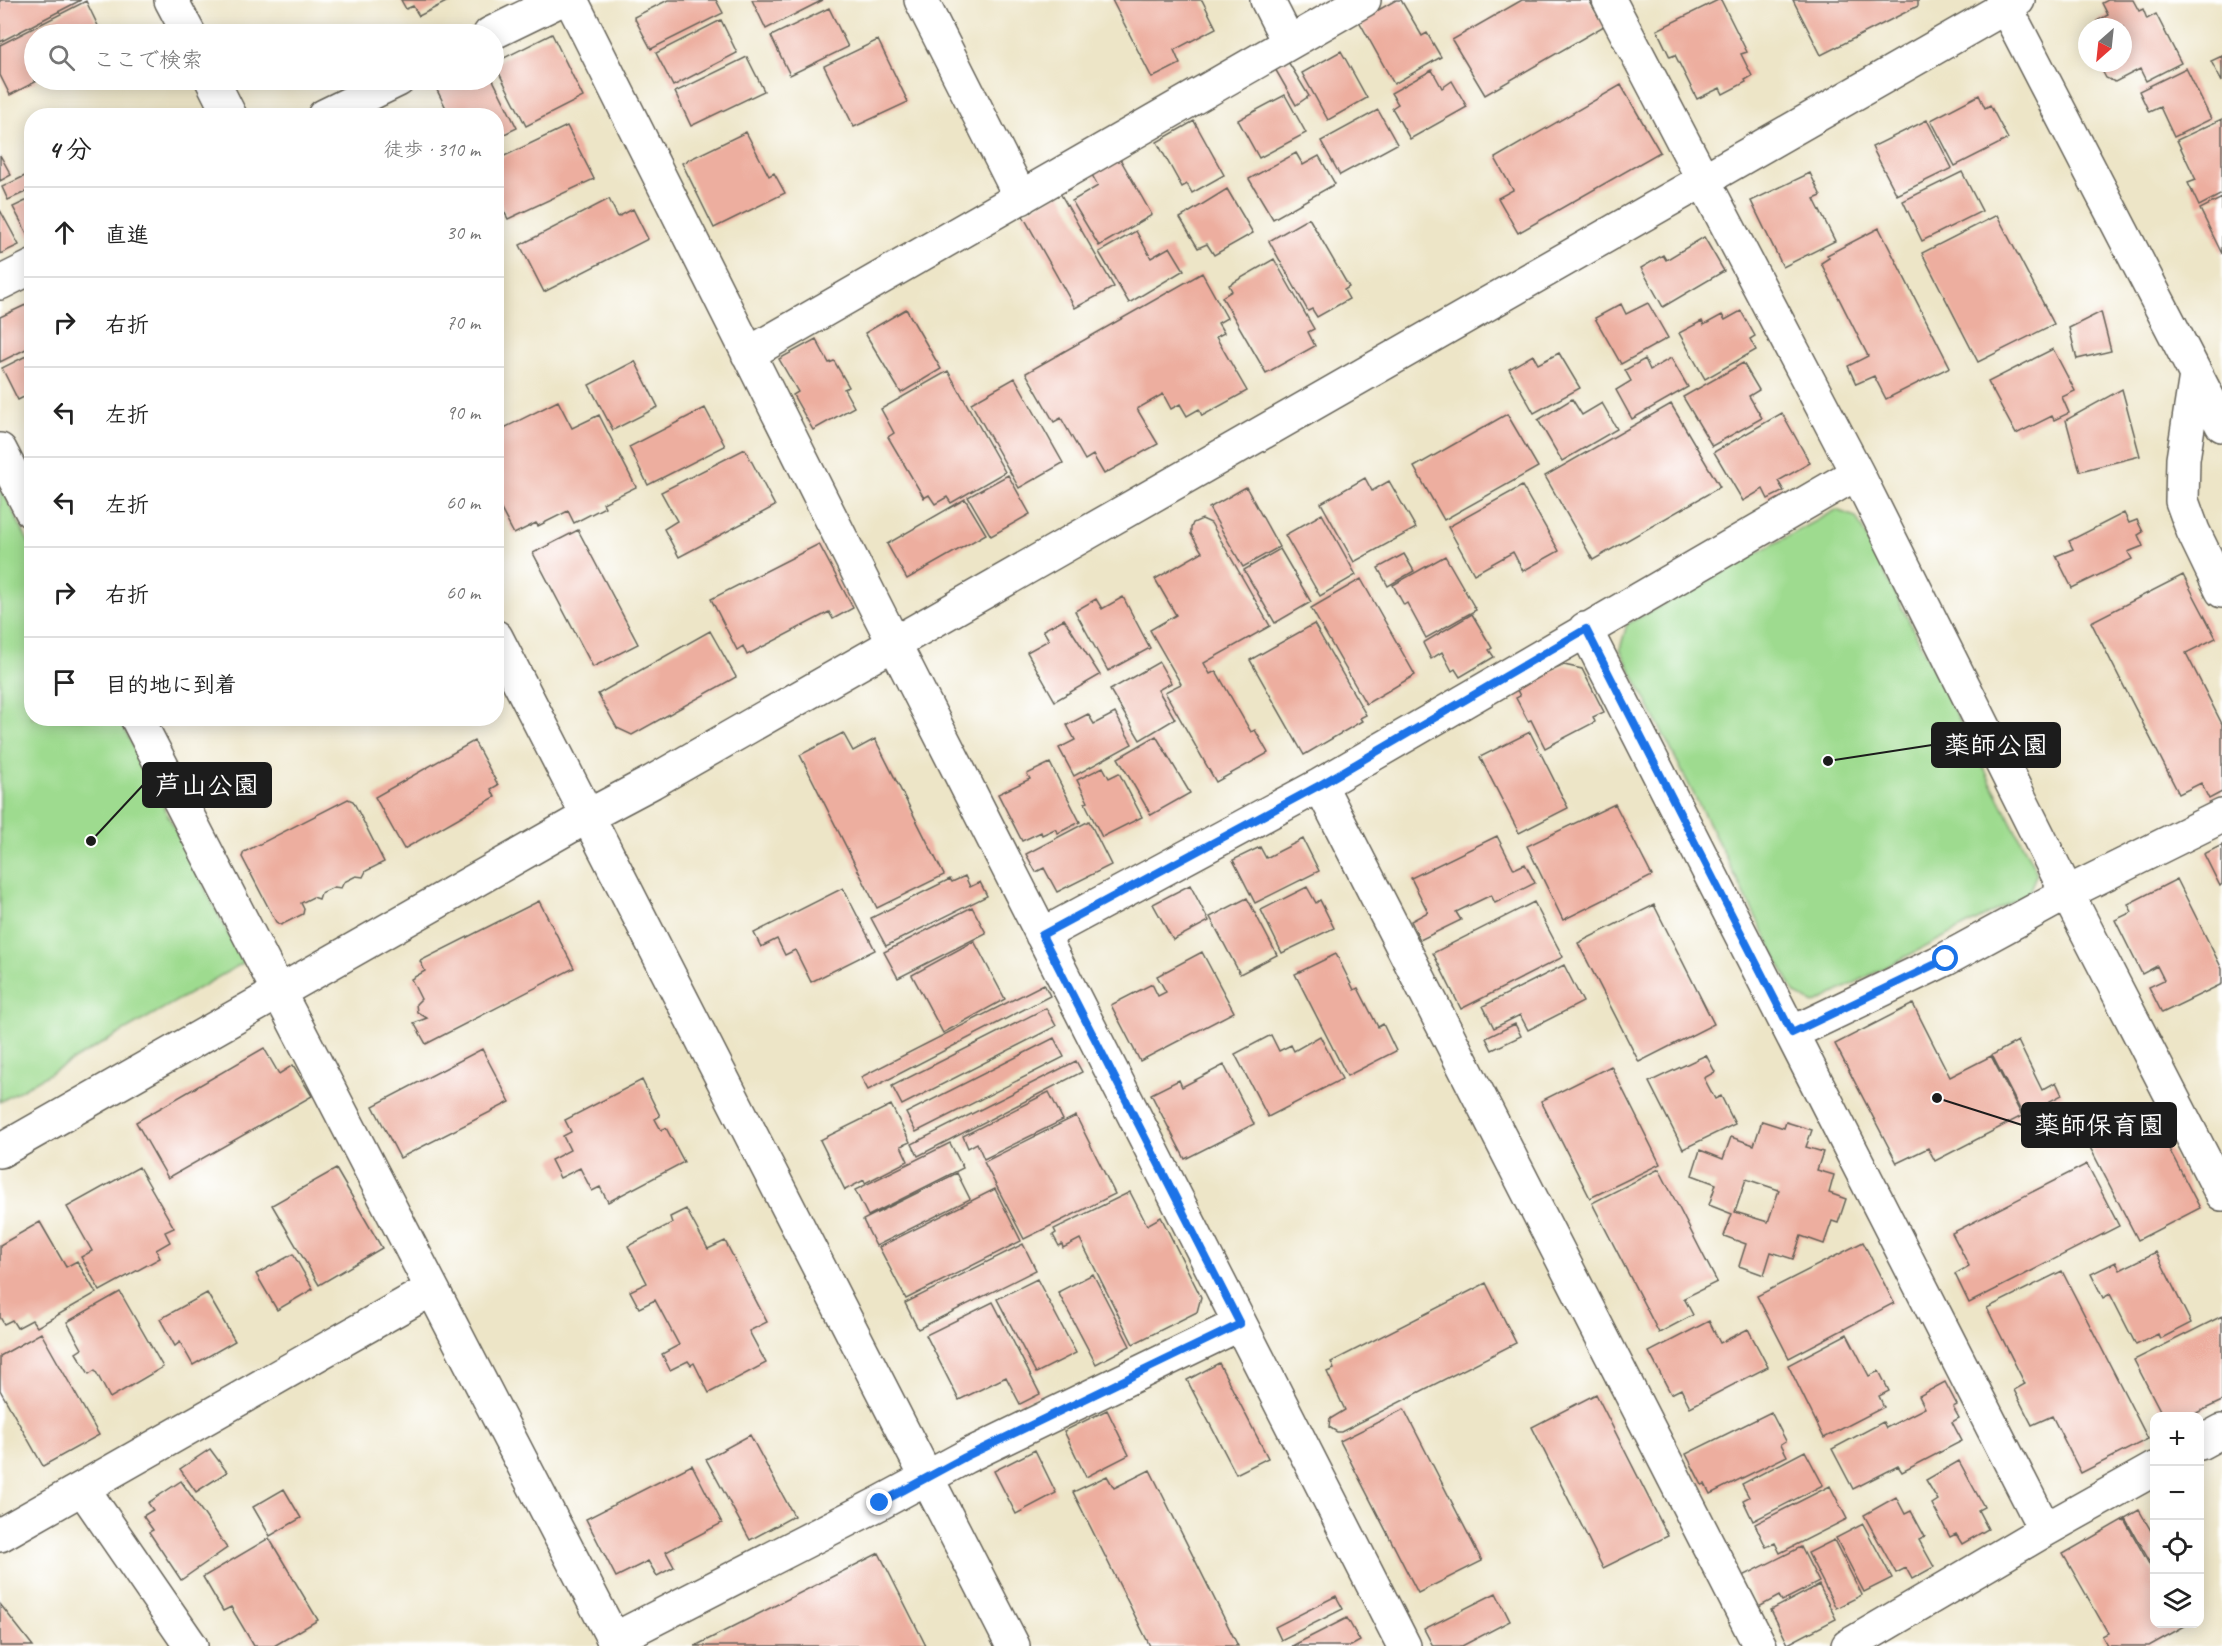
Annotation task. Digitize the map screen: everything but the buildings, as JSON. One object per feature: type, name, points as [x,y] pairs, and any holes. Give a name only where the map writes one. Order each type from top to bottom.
[{"type":"street","points":[[171,0],[184,24]]},
{"type":"street","points":[[504,27],[560,0]]},
{"type":"street","points":[[571,0],[894,643],[1404,1646]]},
{"type":"street","points":[[921,0],[1021,198]]},
{"type":"street","points":[[1267,0],[1289,43]]},
{"type":"street","points":[[748,354],[1364,0]]},
{"type":"street","points":[[1609,0],[1857,473],[2067,893],[2222,1194]]},
{"type":"street","points":[[0,1151],[588,816],[652,783],[1703,181],[2008,2],[2222,425]]},
{"type":"street","points":[[217,90],[226,108]]},
{"type":"street","points":[[340,108],[377,90]]},
{"type":"street","points":[[0,283],[24,271]]},
{"type":"street","points":[[2196,375],[2222,395]]},
{"type":"street","points":[[2196,375],[2182,459],[2182,501],[2193,531],[2222,591]]},
{"type":"street","points":[[0,450],[24,496]]},
{"type":"street","points":[[1042,935],[1320,785],[1857,473]]},
{"type":"street","points":[[1586,629],[2045,1530]]},
{"type":"street","points":[[504,653],[1013,1646]]},
{"type":"street","points":[[141,726],[277,993],[615,1643],[965,1457],[1240,1324]]},
{"type":"street","points":[[1320,785],[1760,1646]]},
{"type":"street","points":[[1792,1033],[1946,959],[2067,893],[2222,816]]},
{"type":"street","points":[[0,1535],[432,1289]]},
{"type":"street","points":[[2204,1440],[2222,1431]]},
{"type":"street","points":[[1848,1646],[2150,1470]]},
{"type":"street","points":[[83,1489],[190,1646]]},
{"type":"green space","points":[[0,486],[24,533],[24,726],[123,726],[243,963],[0,1102]]},
{"type":"green space","points":[[1836,510],[1856,517],[2037,873],[2028,894],[1814,1004],[1795,994],[1620,649],[1627,624]]},
{"type":"place","name":"薬師公園","points":[[1828,761]]},
{"type":"place","name":"芦山公園","points":[[91,841]]},
{"type":"place","name":"薬師保育園","points":[[1937,1098]]},
{"type":"route","points":[[880,1503],[965,1457],[1240,1324],[1042,935],[1320,785],[1586,629],[1792,1033],[1946,959]]}]
